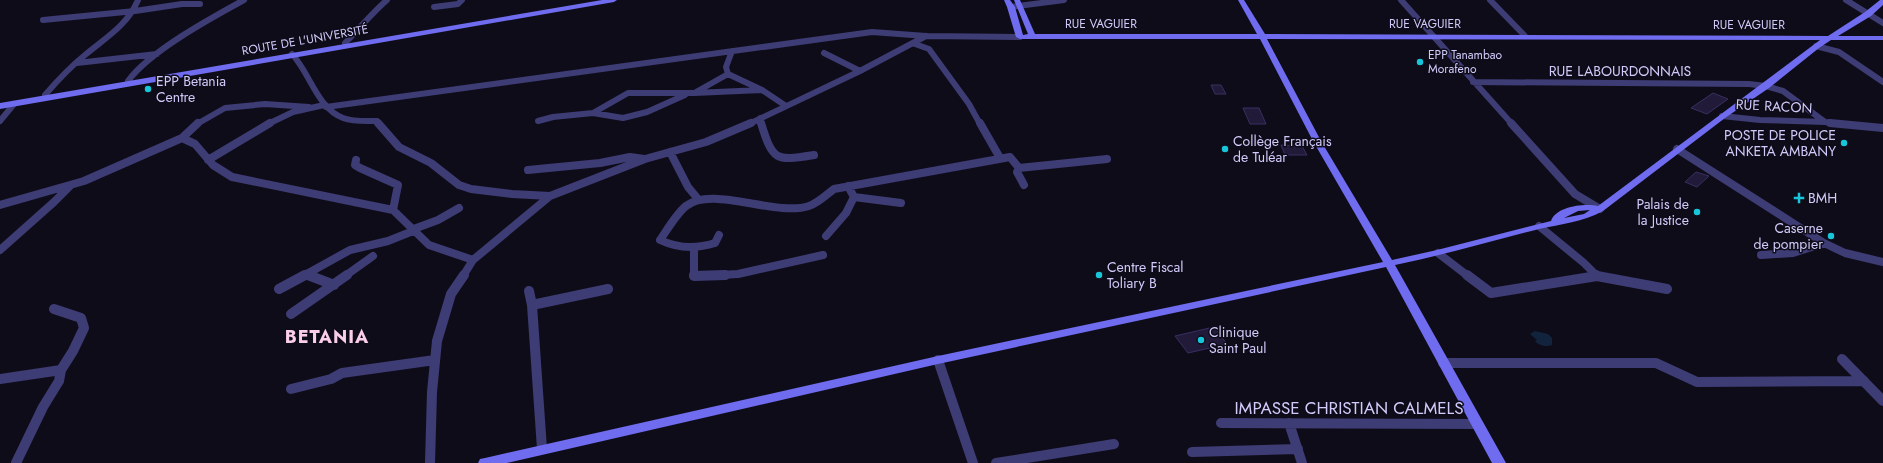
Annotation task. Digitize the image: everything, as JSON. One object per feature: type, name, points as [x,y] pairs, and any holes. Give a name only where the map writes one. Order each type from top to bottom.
[{"type":"street","points":[[45,95],[76,63],[123,26],[135,11],[138,0]]},
{"type":"street","points":[[128,81],[135,72],[158,54],[200,26],[209,18],[244,0]]},
{"type":"street","points":[[434,7],[458,4],[462,0]]},
{"type":"street","name":"ROUTE DE L'UNIVERSITÉ","points":[[0,102],[599,0]]},
{"type":"street","name":"ROUTE DE L'UNIVERSITÉ","points":[[0,106],[292,54],[614,0]]},
{"type":"street","points":[[0,205],[84,181],[182,138],[194,125],[225,108],[265,104],[309,107],[325,106],[872,32],[926,36],[1020,37],[1011,7],[1007,0]]},
{"type":"street","points":[[1011,7],[1018,3],[1064,0]]},
{"type":"street","points":[[1241,0],[1262,36],[1317,141],[1389,263],[1499,463]]},
{"type":"street","points":[[1400,0],[1575,194],[1600,209]]},
{"type":"street","points":[[1490,0],[1525,36]]},
{"type":"street","points":[[1846,0],[1883,23]]},
{"type":"street","points":[[345,43],[368,20],[382,1]]},
{"type":"street","points":[[485,463],[938,360],[1438,253],[1550,223],[1587,216],[1600,209],[1677,149],[1766,86],[1816,46],[1868,14],[1883,1]]},
{"type":"street","points":[[1018,3],[1032,36]]},
{"type":"street","points":[[43,20],[135,11],[182,4],[200,4]]},
{"type":"street","points":[[430,463],[432,392],[437,341],[451,294],[473,260],[550,196],[645,159],[706,142],[860,71],[914,44],[926,36]]},
{"type":"street","name":"RUE VAGUIER","points":[[1020,37],[1525,36],[1883,38]]},
{"type":"street","points":[[914,44],[929,49],[969,104],[1000,158]]},
{"type":"street","points":[[1816,46],[1839,52],[1883,82]]},
{"type":"street","points":[[732,51],[726,67],[728,74],[762,90],[786,106]]},
{"type":"street","points":[[824,53],[860,71]]},
{"type":"street","points":[[76,63],[158,54]]},
{"type":"street","points":[[292,54],[313,82],[325,106],[342,118],[355,121],[377,121],[399,147],[432,164],[459,185],[470,189],[512,194],[550,196]]},
{"type":"street","points":[[538,121],[553,117],[593,113],[622,118],[647,112],[678,97],[694,93],[728,74]]},
{"type":"street","name":"RUE LABOURDONNAIS","points":[[1473,82],[1749,84],[1766,86]]},
{"type":"street","name":"RUE RACON","points":[[1766,86],[1783,91],[1825,122]]},
{"type":"street","points":[[593,113],[610,103],[620,100],[628,93],[694,93],[762,90]]},
{"type":"street","points":[[0,121],[14,104]]},
{"type":"street","points":[[208,160],[279,118],[309,107]]},
{"type":"street","name":"RUE RACON","points":[[1722,116],[1760,120],[1825,122],[1883,128]]},
{"type":"street","points":[[760,118],[768,144],[781,158],[787,159],[814,155]]},
{"type":"street","points":[[182,138],[193,142],[200,147],[208,160],[215,167],[232,177],[328,195],[393,210],[412,231],[428,245],[473,260]]},
{"type":"street","points":[[1677,149],[1824,242],[1845,252],[1883,262]]},
{"type":"street","points":[[670,152],[688,187],[698,199]]},
{"type":"street","points":[[528,170],[600,163],[630,157],[645,159]]},
{"type":"street","points":[[719,235],[715,243],[694,249],[669,245],[660,240],[686,206],[698,199],[729,200],[772,207],[808,206],[820,200],[834,189],[1000,158],[1010,158],[1019,168]]},
{"type":"street","points":[[1019,168],[1107,159]]},
{"type":"street","points":[[356,160],[355,165],[360,170],[398,185],[393,210]]},
{"type":"street","points":[[1019,168],[1016,172],[1024,185]]},
{"type":"street","points":[[0,250],[12,236],[41,213],[70,185]]},
{"type":"street","points":[[848,186],[854,197]]},
{"type":"street","points":[[854,197],[901,203]]},
{"type":"street","points":[[826,236],[846,213],[854,197]]},
{"type":"street","points":[[279,289],[350,250],[388,241],[438,220],[459,208]]},
{"type":"street","points":[[1539,226],[1584,263],[1597,276]]},
{"type":"street","points":[[1761,255],[1777,256],[1809,250],[1824,242]]},
{"type":"street","points":[[694,249],[694,276],[738,274],[823,256]]},
{"type":"street","points":[[1438,253],[1491,293],[1597,276],[1667,289]]},
{"type":"street","points":[[291,314],[373,256]]},
{"type":"street","points":[[306,274],[334,285]]},
{"type":"street","points":[[532,305],[608,289]]},
{"type":"street","points":[[529,291],[532,305],[542,450]]},
{"type":"street","points":[[16,463],[43,407],[59,381],[61,370],[73,351],[84,328],[81,318],[54,310]]},
{"type":"street","points":[[1842,359],[1883,401]]},
{"type":"street","points":[[291,389],[331,378],[342,373],[435,360]]},
{"type":"street","points":[[938,360],[973,463]]},
{"type":"street","points":[[1443,363],[1656,363],[1665,365],[1687,379],[1697,382],[1864,381]]},
{"type":"street","points":[[0,379],[61,370]]},
{"type":"street","name":"IMPASSE CHRISTIAN CALMELS","points":[[1221,423],[1477,424]]},
{"type":"street","points":[[1289,423],[1302,463]]},
{"type":"street","points":[[996,463],[1114,444]]},
{"type":"street","points":[[1192,452],[1298,449]]},
{"type":"water","points":[[1535,331],[1548,334],[1552,338],[1552,345],[1543,346],[1538,344],[1535,341],[1537,340],[1530,334]]},
{"type":"building","points":[[1211,85],[1221,85],[1226,94],[1215,94]]},
{"type":"building","points":[[1713,93],[1728,99],[1707,114],[1691,108]]},
{"type":"building","points":[[1243,108],[1259,108],[1266,124],[1250,124]]},
{"type":"building","points":[[1281,145],[1302,146],[1307,155],[1285,155]]},
{"type":"building","points":[[1696,172],[1709,176],[1697,187],[1685,182]]},
{"type":"building","name":"Clinique Saint Paul","points":[[1214,327],[1227,344],[1188,353],[1175,336]]},
{"type":"place","name":"EPP Tanambao Morafeno","points":[[1420,62]]},
{"type":"place","name":"EPP Betania Centre","points":[[148,89]]},
{"type":"place","name":"POSTE DE POLICE ANKETA AMBANY","points":[[1844,143]]},
{"type":"place","name":"Collège Français de Tuléar","points":[[1225,149]]},
{"type":"place","name":"BMH","points":[[1799,198]]},
{"type":"place","name":"Palais de la Justice","points":[[1697,212]]},
{"type":"place","name":"Caserne de pompier","points":[[1831,236]]},
{"type":"place","name":"Centre Fiscal Toliary B","points":[[1099,275]]},
{"type":"place","name":"Clinique Saint Paul","points":[[1201,340]]},
{"type":"district","name":"BETANIA","points":[[327,337]]}]
